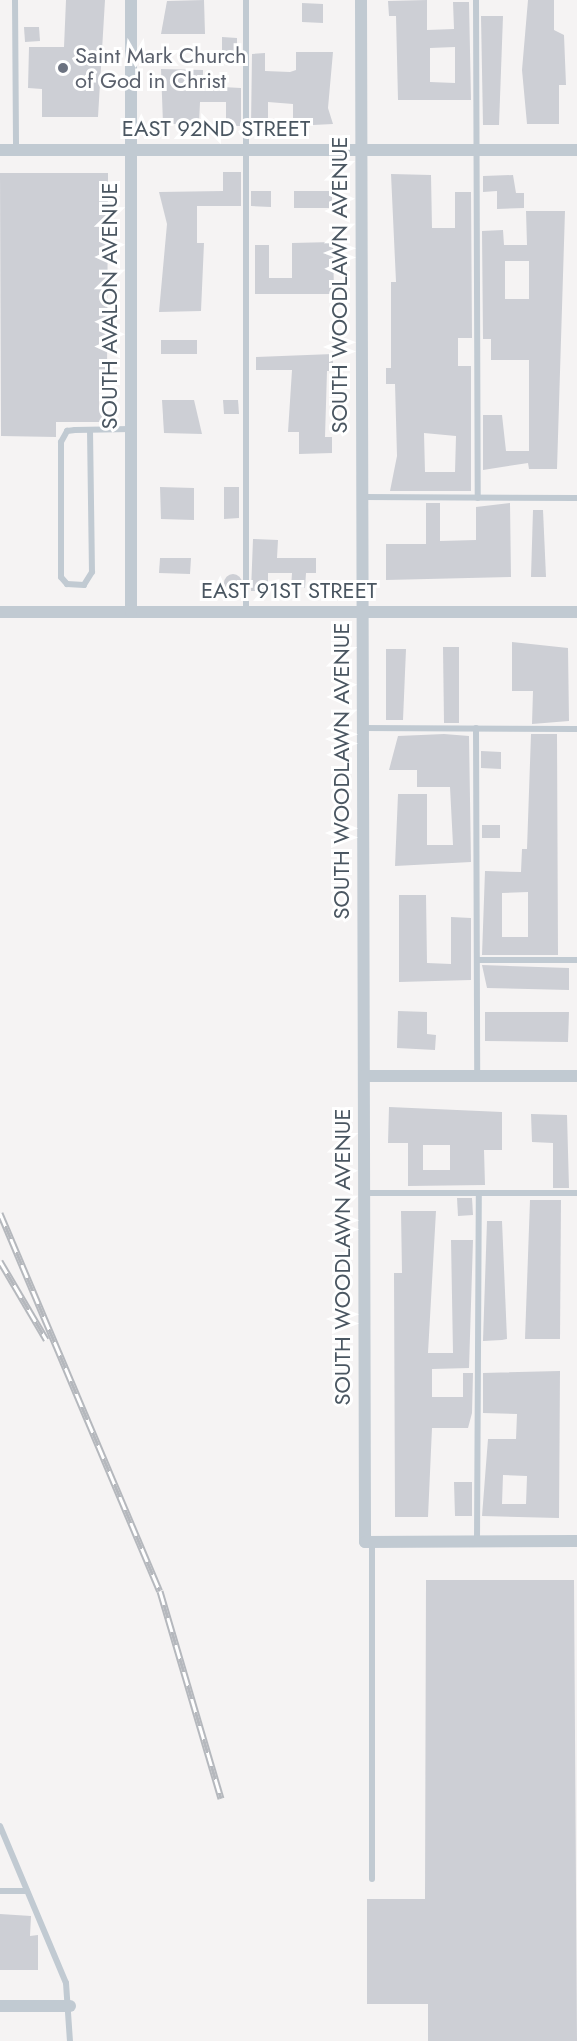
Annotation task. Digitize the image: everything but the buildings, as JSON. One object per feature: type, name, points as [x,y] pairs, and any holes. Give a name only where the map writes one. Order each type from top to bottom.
[{"type":"street","name":"SOUTH AVALON AVENUE","points":[[131,0],[131,612]]},
{"type":"street","name":"SOUTH WOODLAWN AVENUE","points":[[361,0],[364,1193],[369,1542]]},
{"type":"street","name":"EAST 92ND STREET","points":[[0,150],[577,150]]},
{"type":"street","name":"EAST 91ST STREET","points":[[0,612],[577,612]]},
{"type":"street","points":[[364,1076],[577,1077]]},
{"type":"street","points":[[369,1542],[577,1541]]},
{"type":"street","points":[[0,2006],[70,2006]]},
{"type":"lane","points":[[15,0],[16,150]]},
{"type":"lane","points":[[246,0],[246,612]]},
{"type":"lane","points":[[476,0],[478,498]]},
{"type":"lane","points":[[90,430],[92,572],[88,583],[67,584],[61,577],[61,442],[67,431],[90,430],[131,429]]},
{"type":"lane","points":[[362,497],[577,498]]},
{"type":"lane","points":[[363,728],[577,729]]},
{"type":"lane","points":[[476,728],[477,1076]]},
{"type":"lane","points":[[477,960],[577,960]]},
{"type":"lane","points":[[364,1193],[577,1193]]},
{"type":"lane","points":[[477,1541],[479,1193]]},
{"type":"lane","points":[[369,1542],[372,1879]]},
{"type":"lane","points":[[0,1827],[27,1891],[70,2006],[70,2041]]},
{"type":"lane","points":[[0,1891],[27,1891]]},
{"type":"railway","points":[[0,1213],[160,1591],[221,1798]]},
{"type":"railway","points":[[0,1261],[46,1339]]},
{"type":"place","name":"Saint Mark Church of God in Christ","points":[[63,68]]}]
